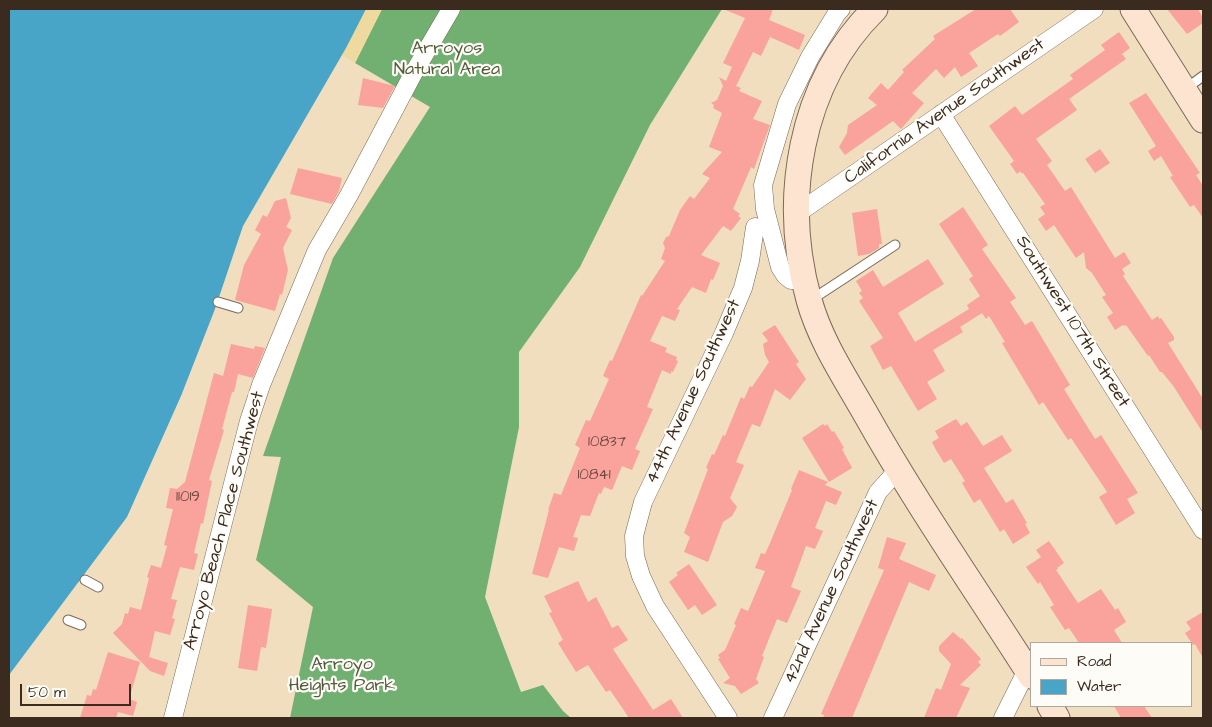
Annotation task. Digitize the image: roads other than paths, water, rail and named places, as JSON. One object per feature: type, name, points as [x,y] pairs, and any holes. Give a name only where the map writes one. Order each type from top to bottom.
[{"type":"street","name":"Arroyo Beach Place Southwest","points":[[173,718],[248,421],[261,384],[317,250],[349,196],[413,74],[451,9]]},
{"type":"street","points":[[807,290],[785,275],[780,267],[765,209],[763,185],[787,104],[810,57],[841,9]]},
{"type":"street","points":[[875,9],[845,44],[824,79],[809,116],[799,168],[795,215],[807,290],[820,332],[898,471],[1029,673],[1003,718]]},
{"type":"street","name":"California Avenue Southwest","points":[[795,215],[1094,9]]},
{"type":"street","points":[[1133,9],[1194,83],[1203,120]]},
{"type":"street","name":"Southwest 107th Street","points":[[941,114],[1203,530]]},
{"type":"street","name":"44th Avenue Southwest","points":[[728,718],[663,620],[641,576],[635,556],[634,536],[643,502],[724,333],[742,288],[755,227]]},
{"type":"street","name":"42nd Avenue Southwest","points":[[773,718],[878,492],[898,471]]},
{"type":"street","points":[[1051,707],[1058,718]]},
{"type":"lane","points":[[807,290],[895,245]]},
{"type":"lane","points":[[218,302],[238,308]]},
{"type":"lane","points":[[86,580],[98,587]]},
{"type":"lane","points":[[68,620],[81,625]]},
{"type":"water","points":[[9,9],[366,9],[346,48],[243,226],[215,309],[181,396],[127,517],[9,675]]},
{"type":"park label","name":"Arroyos Natural Area","points":[[447,59]]},
{"type":"park label","name":"Arroyo Heights Park","points":[[342,675]]}]
